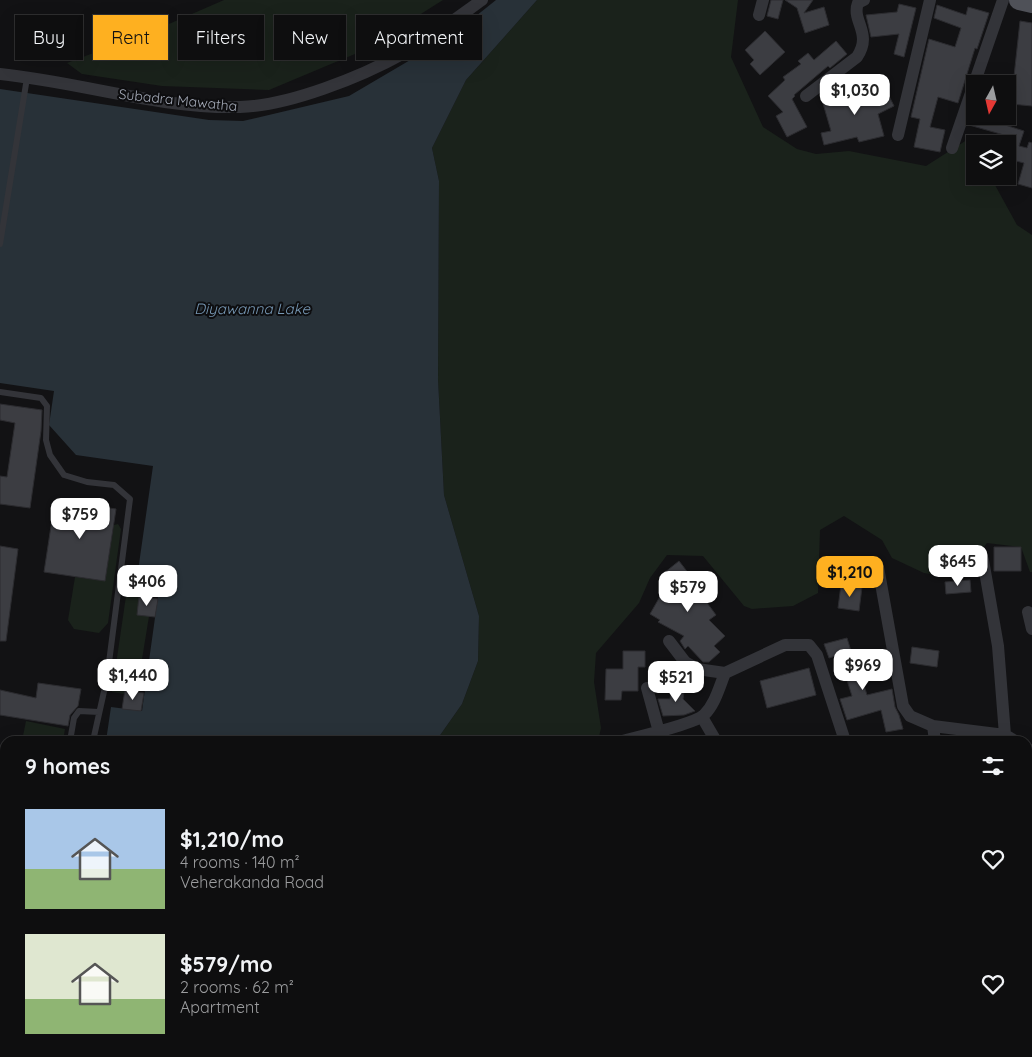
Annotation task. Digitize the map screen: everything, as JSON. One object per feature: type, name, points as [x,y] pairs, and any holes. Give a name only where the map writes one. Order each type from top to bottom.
[{"type":"main road","points":[[1019,0],[1032,3]]},
{"type":"street","name":"Subadra Mawatha","points":[[0,74],[26,80],[211,106],[241,107],[279,102],[354,76],[404,53],[482,0]]},
{"type":"street","points":[[759,15],[763,0]]},
{"type":"street","points":[[806,96],[858,57],[863,48],[864,39],[856,8],[858,3],[864,0]]},
{"type":"street","points":[[898,135],[930,0]]},
{"type":"street","points":[[952,148],[1003,0]]},
{"type":"street","points":[[983,560],[998,646],[1010,736]]},
{"type":"street","points":[[878,567],[903,706],[910,716],[933,726],[997,736]]},
{"type":"street","points":[[1028,612],[1032,629]]},
{"type":"street","points":[[669,641],[685,662],[697,668],[725,673],[784,645],[809,646],[817,655],[843,736]]},
{"type":"street","points":[[643,736],[702,716],[713,703],[725,673]]},
{"type":"street","points":[[647,688],[659,732]]},
{"type":"street","points":[[702,716],[713,736]]},
{"type":"street","points":[[933,726],[934,736]]},
{"type":"lane","points":[[0,244],[26,80]]},
{"type":"lane","points":[[0,392],[40,398],[47,406],[46,440],[50,455],[64,475],[87,482],[114,485],[130,499],[112,640],[94,736]]},
{"type":"lane","points":[[71,736],[74,718],[79,711],[98,712]]},
{"type":"shaded area","points":[[224,0],[443,0],[419,15],[356,15],[356,54],[346,58],[346,15],[274,15],[274,60],[341,60],[269,90],[162,86],[82,74],[67,63],[83,60],[83,57],[93,53],[93,60],[168,60],[168,24],[178,20],[178,60],[264,60],[264,15],[190,15]]},
{"type":"shaded area","points":[[537,0],[738,0],[731,57],[763,127],[797,149],[816,154],[849,151],[926,166],[966,141],[966,185],[995,185],[1017,225],[1032,235],[1032,572],[1030,572],[1021,547],[987,543],[974,560],[942,576],[924,573],[892,558],[882,540],[844,516],[820,530],[818,593],[793,606],[752,609],[744,606],[703,556],[667,555],[650,578],[639,603],[596,653],[594,682],[601,728],[599,736],[440,736],[462,704],[478,661],[479,616],[444,495],[438,379],[439,181],[432,148],[466,80]]},
{"type":"shaded area","points":[[118,524],[121,529],[108,623],[99,633],[74,629],[68,620],[75,577],[105,581],[114,525]]},
{"type":"shaded area","points":[[126,596],[152,598],[136,696],[112,692]]},
{"type":"shaded area","points":[[26,721],[65,729],[64,736],[23,736]]},
{"type":"water","name":"Diyawanna Lake","points":[[496,0],[537,0],[466,80],[432,148],[439,181],[438,379],[444,495],[479,616],[478,661],[462,704],[440,736],[107,736],[111,707],[142,711],[159,589],[136,585],[153,466],[76,455],[49,425],[54,391],[0,383],[0,89],[209,120],[243,121],[349,96],[410,60],[482,60],[482,15],[477,15]]},
{"type":"building","points":[[771,0],[783,0],[778,19],[767,16]]},
{"type":"building","points":[[785,0],[813,0],[804,13],[824,7],[829,25],[805,33],[797,8]]},
{"type":"building","points":[[899,4],[916,8],[904,57],[894,54],[899,34],[871,37],[866,15],[897,12]]},
{"type":"building","points":[[937,5],[966,15],[968,7],[989,13],[977,49],[975,48],[958,103],[938,97],[930,127],[945,130],[940,152],[914,147],[920,119],[911,117],[929,39],[955,47],[961,28],[934,18]]},
{"type":"building","points":[[1020,21],[1032,23],[1032,106],[1016,104],[1016,75],[1014,75]]},
{"type":"building","points":[[765,31],[785,52],[760,75],[750,64],[754,60],[745,50]]},
{"type":"building","points":[[836,41],[847,54],[830,68],[828,66],[794,95],[792,99],[807,127],[787,137],[776,116],[783,112],[768,96],[785,80],[783,77],[801,64],[798,61],[808,53],[814,60]]},
{"type":"building","points":[[869,88],[873,96],[886,90],[894,106],[878,114],[884,136],[859,142],[857,137],[824,145],[821,133],[831,131],[822,100],[851,92],[852,96]]},
{"type":"building","points":[[969,125],[1005,125],[1024,131],[1019,146],[1027,148],[1029,142],[1032,143],[1032,188],[1018,184],[1024,163],[1016,161],[1016,135],[1004,135]]},
{"type":"building","points":[[0,404],[42,410],[41,431],[30,508],[0,504],[0,476],[7,477],[15,423],[0,420]]},
{"type":"building","points":[[55,500],[116,509],[105,581],[44,572]]},
{"type":"building","points":[[0,546],[18,549],[6,641],[0,641]]},
{"type":"building","points":[[994,547],[1021,547],[1021,571],[994,571]]},
{"type":"building","points":[[679,561],[696,583],[694,585],[716,615],[709,620],[725,636],[714,646],[720,652],[709,662],[703,662],[688,646],[685,649],[680,641],[684,636],[658,622],[660,620],[650,614],[666,586],[659,577]]},
{"type":"building","points":[[970,580],[971,592],[946,594],[945,582]]},
{"type":"building","points":[[841,585],[862,587],[859,611],[838,608]]},
{"type":"building","points":[[139,596],[158,599],[155,617],[137,615]]},
{"type":"building","points":[[847,638],[859,677],[861,676],[867,695],[892,689],[895,707],[903,729],[886,732],[881,710],[847,720],[840,699],[852,696],[839,655],[829,658],[824,644]]},
{"type":"building","points":[[912,647],[939,651],[937,667],[910,663]]},
{"type":"building","points":[[623,651],[645,651],[645,667],[638,667],[638,691],[622,691],[621,700],[605,700],[606,669],[623,669]]},
{"type":"building","points":[[809,668],[816,695],[767,708],[760,681]]},
{"type":"building","points":[[38,683],[81,689],[78,706],[70,715],[68,726],[0,715],[0,690],[36,698]]},
{"type":"building","points":[[672,683],[685,685],[683,699],[695,711],[684,715],[663,716],[658,699],[670,699]]},
{"type":"building","points":[[125,690],[144,693],[141,711],[122,709]]}]
